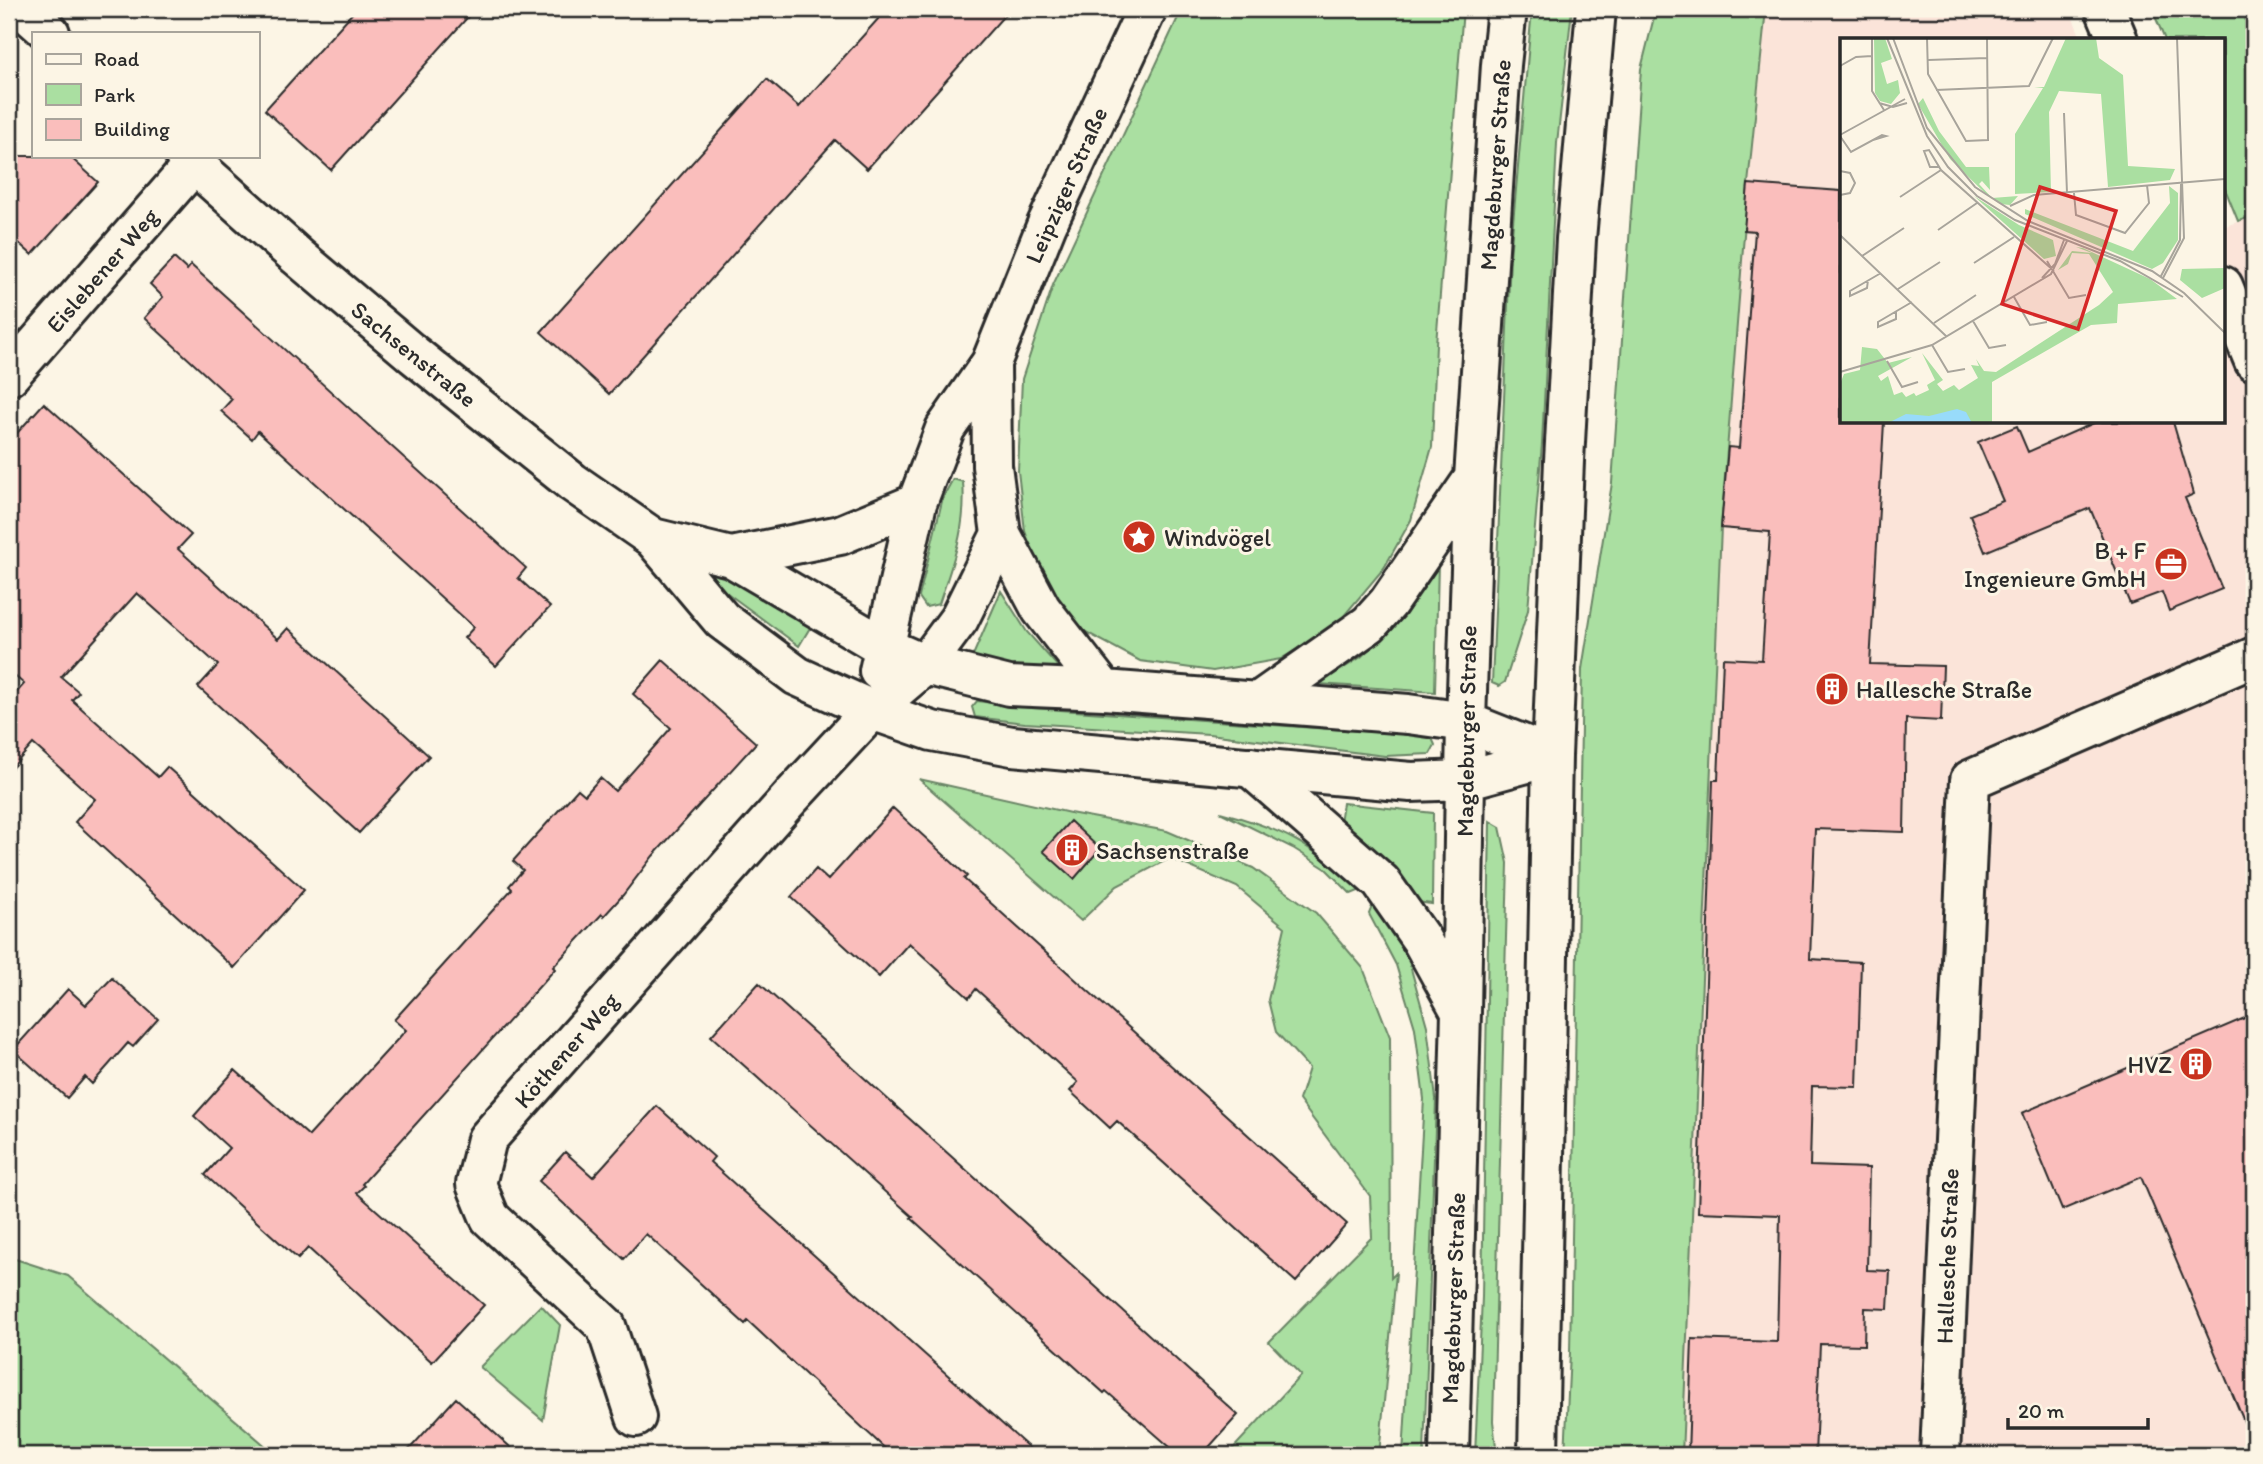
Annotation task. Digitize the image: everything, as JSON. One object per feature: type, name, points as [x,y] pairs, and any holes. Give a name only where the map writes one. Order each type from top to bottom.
[{"type":"street","points":[[23,9],[49,32]]},
{"type":"street","name":"Leipziger Straße","points":[[872,710],[917,503],[945,429],[991,363],[1048,224],[1147,9]]},
{"type":"street","name":"Magdeburger Straße","points":[[1449,1455],[1474,478],[1507,9]]},
{"type":"street","points":[[1538,1455],[1552,756],[1575,253],[1596,9]]},
{"type":"street","points":[[2105,9],[2117,38]]},
{"type":"street","name":"Sachsenstraße","points":[[190,160],[297,256],[425,364],[572,482],[653,538],[722,620],[797,676],[872,710],[932,731],[1012,746],[1411,782],[1465,780],[1552,756]]},
{"type":"street","name":"Eislebener Weg","points":[[9,376],[190,160]]},
{"type":"street","points":[[2224,288],[2254,361]]},
{"type":"street","name":"Leipziger Straße","points":[[991,363],[992,466],[1001,534],[1041,609],[1104,690]]},
{"type":"street","points":[[1258,702],[1369,624],[1388,603],[1474,478]]},
{"type":"street","points":[[731,557],[840,535],[917,503]]},
{"type":"street","points":[[872,710],[925,664],[959,619],[1001,534]]},
{"type":"street","name":"Sachsenstraße","points":[[653,538],[731,557],[884,647],[925,664],[1009,686],[1104,690],[1408,714],[1466,722],[1552,756]]},
{"type":"street","name":"Hallesche Straße","points":[[1940,1455],[1970,780],[2254,657]]},
{"type":"street","name":"Köthener Weg","points":[[636,1417],[607,1326],[490,1218],[476,1184],[487,1139],[791,797],[872,710]]},
{"type":"street","points":[[1250,767],[1381,882],[1421,939],[1461,1012]]},
{"type":"shaded area","points":[[1766,9],[2069,9],[2081,38],[1840,38],[1840,424],[2224,424],[2224,227],[2254,216],[2254,1455],[1682,1455],[1721,527],[1748,184]]},
{"type":"green space","points":[[1182,9],[1463,9],[1436,344],[1432,447],[1411,520],[1384,568],[1338,623],[1281,659],[1213,671],[1140,661],[1084,631],[1044,584],[1025,531],[1018,471],[1022,379],[1053,285]]},
{"type":"green space","points":[[1532,9],[1572,9],[1557,143],[1542,444],[1528,610],[1505,682],[1499,686],[1492,683],[1510,257]]},
{"type":"green space","points":[[1656,9],[1766,9],[1748,184],[1721,527],[1682,1455],[1565,1455],[1570,1353],[1582,669],[1612,483],[1641,69]]},
{"type":"green space","points":[[2152,9],[2254,9],[2254,216],[2238,221],[2224,186],[2224,38],[2164,38]]},
{"type":"green space","points":[[953,479],[963,482],[961,529],[939,604],[926,607],[919,597],[943,497]]},
{"type":"green space","points":[[689,555],[811,626],[799,646],[685,562]]},
{"type":"green space","points":[[1438,562],[1435,692],[1319,684],[1361,657],[1406,614]]},
{"type":"green space","points":[[1001,591],[1027,632],[1060,669],[1017,669],[971,660]]},
{"type":"green space","points":[[977,701],[1032,708],[1431,736],[1435,745],[1430,754],[1385,756],[1209,734],[1025,723],[975,717],[972,707]]},
{"type":"green space","points":[[919,779],[1070,813],[1167,831],[1253,868],[1316,913],[1363,968],[1390,1037],[1391,1278],[1396,1273],[1379,1455],[1227,1455],[1301,1375],[1269,1342],[1372,1237],[1370,1196],[1299,1100],[1309,1068],[1276,1032],[1268,1000],[1285,927],[1237,887],[1170,858],[1117,886],[1081,921]]},
{"type":"green space","points":[[1343,803],[1433,813],[1432,904],[1417,902],[1381,856],[1340,822]]},
{"type":"green space","points":[[1220,812],[1262,825],[1296,840],[1328,861],[1361,890],[1351,894],[1326,869],[1293,848]]},
{"type":"green space","points":[[1490,821],[1500,827],[1508,863],[1493,1421],[1497,1455],[1475,1455],[1482,1297]]},
{"type":"green space","points":[[1373,904],[1408,958],[1427,1026],[1436,1099],[1424,1455],[1403,1455],[1424,1099],[1415,1028],[1396,965],[1369,914]]},
{"type":"green space","points":[[9,1257],[68,1276],[276,1455],[9,1455]]},
{"type":"green space","points":[[541,1305],[560,1325],[543,1420],[480,1367]]},
{"type":"building","points":[[356,9],[475,9],[331,170],[265,110]]},
{"type":"building","points":[[887,9],[1010,9],[867,169],[835,140],[609,394],[541,332],[767,79],[799,107]]},
{"type":"building","points":[[9,156],[71,158],[98,182],[32,255],[9,234]]},
{"type":"building","points":[[1748,184],[1840,191],[1840,424],[1884,424],[1870,664],[1943,666],[1941,721],[1906,719],[1904,832],[1815,829],[1810,959],[1861,962],[1857,1087],[1812,1086],[1810,1166],[1869,1168],[1867,1270],[1890,1271],[1888,1309],[1865,1308],[1864,1345],[1820,1344],[1815,1455],[1688,1455],[1692,1339],[1777,1342],[1780,1215],[1698,1212],[1713,780],[1718,780],[1723,658],[1762,660],[1770,532],[1721,528],[1728,447],[1739,448],[1755,231],[1744,230]]},
{"type":"building","points":[[174,258],[187,270],[191,265],[526,568],[518,578],[550,607],[496,666],[464,638],[474,627],[258,431],[252,439],[221,411],[232,399],[144,318],[163,297],[150,284]]},
{"type":"building","points":[[44,403],[191,535],[178,549],[278,639],[288,628],[429,756],[359,833],[198,687],[218,665],[137,593],[61,677],[79,692],[72,700],[158,777],[167,767],[304,890],[234,968],[75,822],[95,799],[33,744],[9,771],[9,701],[24,684],[9,671],[9,442]]},
{"type":"building","points":[[2091,424],[2174,424],[2194,494],[2185,498],[2222,589],[2169,611],[2162,592],[2130,604],[2090,508],[1985,552],[1970,515],[2003,501],[1978,442],[2017,426],[2028,452]]},
{"type":"building","points":[[663,660],[756,743],[653,856],[604,916],[602,914],[553,967],[555,969],[362,1184],[364,1186],[357,1193],[484,1305],[432,1362],[308,1248],[298,1259],[205,1175],[229,1148],[194,1116],[235,1070],[309,1136],[406,1030],[394,1020],[512,889],[509,886],[523,870],[513,861],[578,789],[585,795],[600,778],[615,791],[671,728],[633,694]]},
{"type":"building","points":[[893,808],[967,876],[964,879],[1347,1224],[1296,1282],[1117,1121],[1110,1128],[1070,1091],[1078,1082],[976,989],[969,998],[909,943],[879,977],[791,897],[816,869],[828,880]]},
{"type":"building","name":"Sachsenstraße","points":[[1070,821],[1100,849],[1074,879],[1043,851]]},
{"type":"building","points":[[112,978],[158,1019],[133,1047],[128,1043],[92,1084],[85,1077],[67,1098],[13,1050],[68,989],[86,1005]]},
{"type":"building","points":[[759,983],[1238,1415],[1202,1455],[1179,1455],[1106,1391],[1104,1393],[711,1036]]},
{"type":"building","points":[[2254,1014],[2254,1445],[2141,1177],[2062,1210],[2022,1113]]},
{"type":"building","points":[[657,1106],[714,1157],[710,1162],[1037,1455],[892,1455],[748,1321],[745,1324],[646,1234],[624,1259],[539,1181],[565,1152],[593,1177]]},
{"type":"building","points":[[456,1398],[519,1455],[404,1455]]},
{"type":"place","name":"Windvögel","points":[[1139,537]]},
{"type":"place","name":"B + F Ingenieure GmbH","points":[[2171,564]]},
{"type":"place","name":"Hallesche Straße","points":[[1832,689]]},
{"type":"place","name":"Sachsenstraße","points":[[1072,850]]},
{"type":"place","name":"HVZ","points":[[2196,1064]]}]
